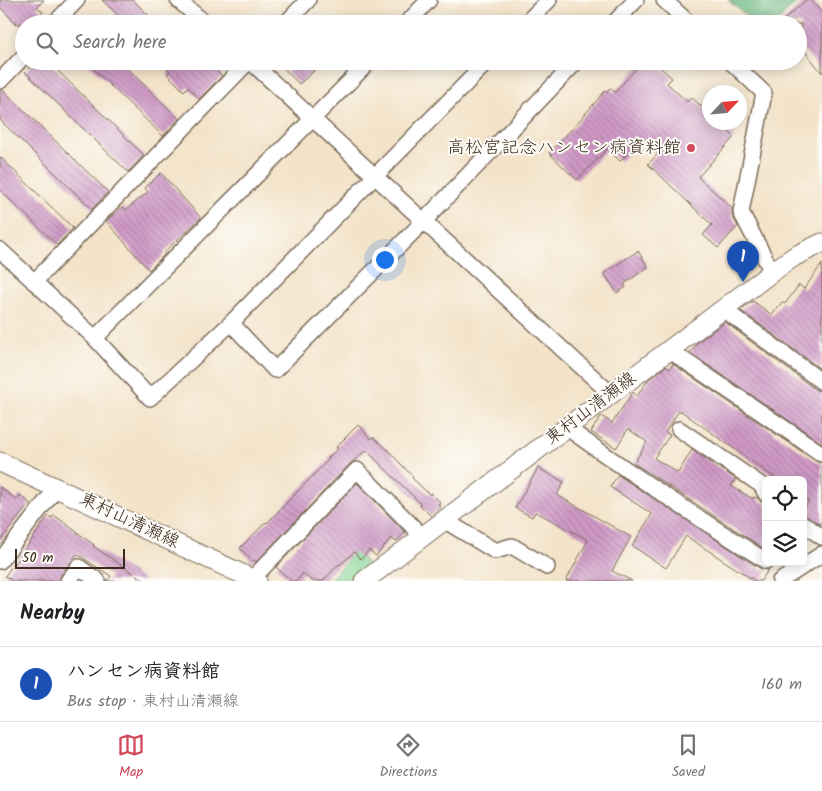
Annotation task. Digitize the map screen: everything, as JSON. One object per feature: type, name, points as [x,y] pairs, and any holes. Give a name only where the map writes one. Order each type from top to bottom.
[{"type":"main road","name":"東村山清瀬線","points":[[364,581],[772,272],[796,256],[822,243]]},
{"type":"main road","name":"東村山清瀬線","points":[[1,464],[57,487],[254,580]]},
{"type":"street","points":[[63,15],[77,0]]},
{"type":"street","points":[[178,0],[196,15]]},
{"type":"street","points":[[294,15],[308,0]]},
{"type":"street","points":[[415,15],[429,0]]},
{"type":"street","points":[[534,15],[549,0]]},
{"type":"street","points":[[622,15],[636,0]]},
{"type":"street","points":[[664,0],[680,15]]},
{"type":"street","points":[[0,81],[15,65]]},
{"type":"street","points":[[34,282],[240,70]]},
{"type":"street","points":[[259,70],[611,394]]},
{"type":"street","points":[[0,250],[95,338],[361,70]]},
{"type":"street","points":[[91,334],[150,398],[231,322],[479,70]]},
{"type":"street","points":[[231,322],[275,370],[424,221],[568,70]]},
{"type":"street","points":[[740,70],[764,93],[741,212],[772,272]]},
{"type":"street","points":[[723,309],[822,382]]},
{"type":"street","points":[[670,350],[822,454]]},
{"type":"street","points":[[566,427],[622,468],[762,559]]},
{"type":"street","points":[[679,429],[762,486]]},
{"type":"street","points":[[254,580],[357,470],[422,536]]},
{"type":"street","points":[[0,561],[57,487]]},
{"type":"street","points":[[444,520],[495,552],[512,546],[547,567]]},
{"type":"street","points":[[807,527],[822,537]]},
{"type":"street","points":[[771,566],[784,578],[822,554]]},
{"type":"street","points":[[68,581],[79,567],[98,581]]},
{"type":"green space","points":[[728,0],[799,0],[784,15],[745,15]]},
{"type":"green space","points":[[355,551],[367,564],[350,577],[329,581]]},
{"type":"building","points":[[0,0],[44,0],[37,7],[43,12],[40,15],[15,15],[15,22],[0,7]]},
{"type":"building","points":[[102,0],[133,0],[148,15],[118,15]]},
{"type":"building","points":[[806,0],[811,0],[822,13],[822,73],[807,54],[807,15],[789,15]]},
{"type":"building","points":[[27,70],[57,70],[144,155],[128,172],[25,72]]},
{"type":"building","points":[[94,70],[129,70],[179,119],[163,136]]},
{"type":"building","points":[[216,70],[222,76],[199,99],[188,87],[184,91],[167,74],[170,71]]},
{"type":"building","points":[[286,70],[313,70],[314,71],[299,84]]},
{"type":"building","points":[[635,70],[663,70],[672,78],[667,83],[687,102],[691,97],[702,107],[702,130],[727,130],[734,137],[698,177],[732,208],[732,216],[738,226],[718,248],[703,235],[712,225],[648,164],[658,154],[641,139],[620,161],[607,149],[577,180],[549,153],[605,91],[610,88],[615,92]]},
{"type":"building","points":[[0,90],[3,90],[108,192],[92,209],[0,120]]},
{"type":"building","points":[[0,157],[73,228],[57,245],[0,190]]},
{"type":"building","points":[[161,173],[201,218],[164,252],[165,254],[149,270],[106,221],[123,207],[126,210],[148,192],[145,188]]},
{"type":"building","points":[[638,251],[648,267],[624,284],[626,287],[617,293],[604,273]]},
{"type":"building","points":[[822,264],[822,370],[740,310],[753,301],[772,315],[782,302],[785,304],[799,285],[804,289]]},
{"type":"building","points":[[725,322],[816,390],[822,391],[822,443],[690,353],[698,342]]},
{"type":"building","points":[[673,364],[817,462],[822,463],[822,521],[820,524],[807,517],[807,504],[809,501],[807,500],[807,476],[772,476],[681,411],[679,411],[665,432],[670,435],[654,458],[678,473],[692,450],[736,479],[731,486],[753,499],[754,497],[758,498],[762,502],[762,547],[634,463],[647,442],[628,429],[616,448],[591,432],[601,416],[612,423],[633,392],[637,396],[648,380],[666,366],[670,369]]},
{"type":"building","points":[[358,425],[371,439],[373,437],[386,448],[412,478],[440,502],[438,504],[441,507],[431,516],[366,450],[350,464],[256,562],[252,561],[240,548],[329,459],[338,448],[336,447]]},
{"type":"building","points":[[538,468],[564,482],[557,495],[631,537],[612,571],[632,581],[566,581],[588,540],[538,513],[535,512],[532,517],[515,508]]},
{"type":"building","points":[[618,475],[761,569],[768,570],[761,581],[755,581],[686,536],[666,568],[632,546],[652,514],[610,487]]},
{"type":"building","points":[[357,483],[405,532],[396,542],[391,538],[376,556],[369,550],[361,559],[354,552],[323,581],[312,581],[303,573],[297,581],[291,581],[276,567]]},
{"type":"building","points":[[0,487],[17,500],[20,495],[30,503],[0,541]]},
{"type":"building","points":[[54,515],[93,546],[145,581],[107,581],[111,576],[77,554],[61,575],[59,581],[12,581],[5,576],[48,516],[52,518]]},
{"type":"place","name":"高松宮記念ハンセン病資料館","points":[[691,148]]},
{"type":"place","name":"ハンセン病資料館","points":[[743,282]]}]
